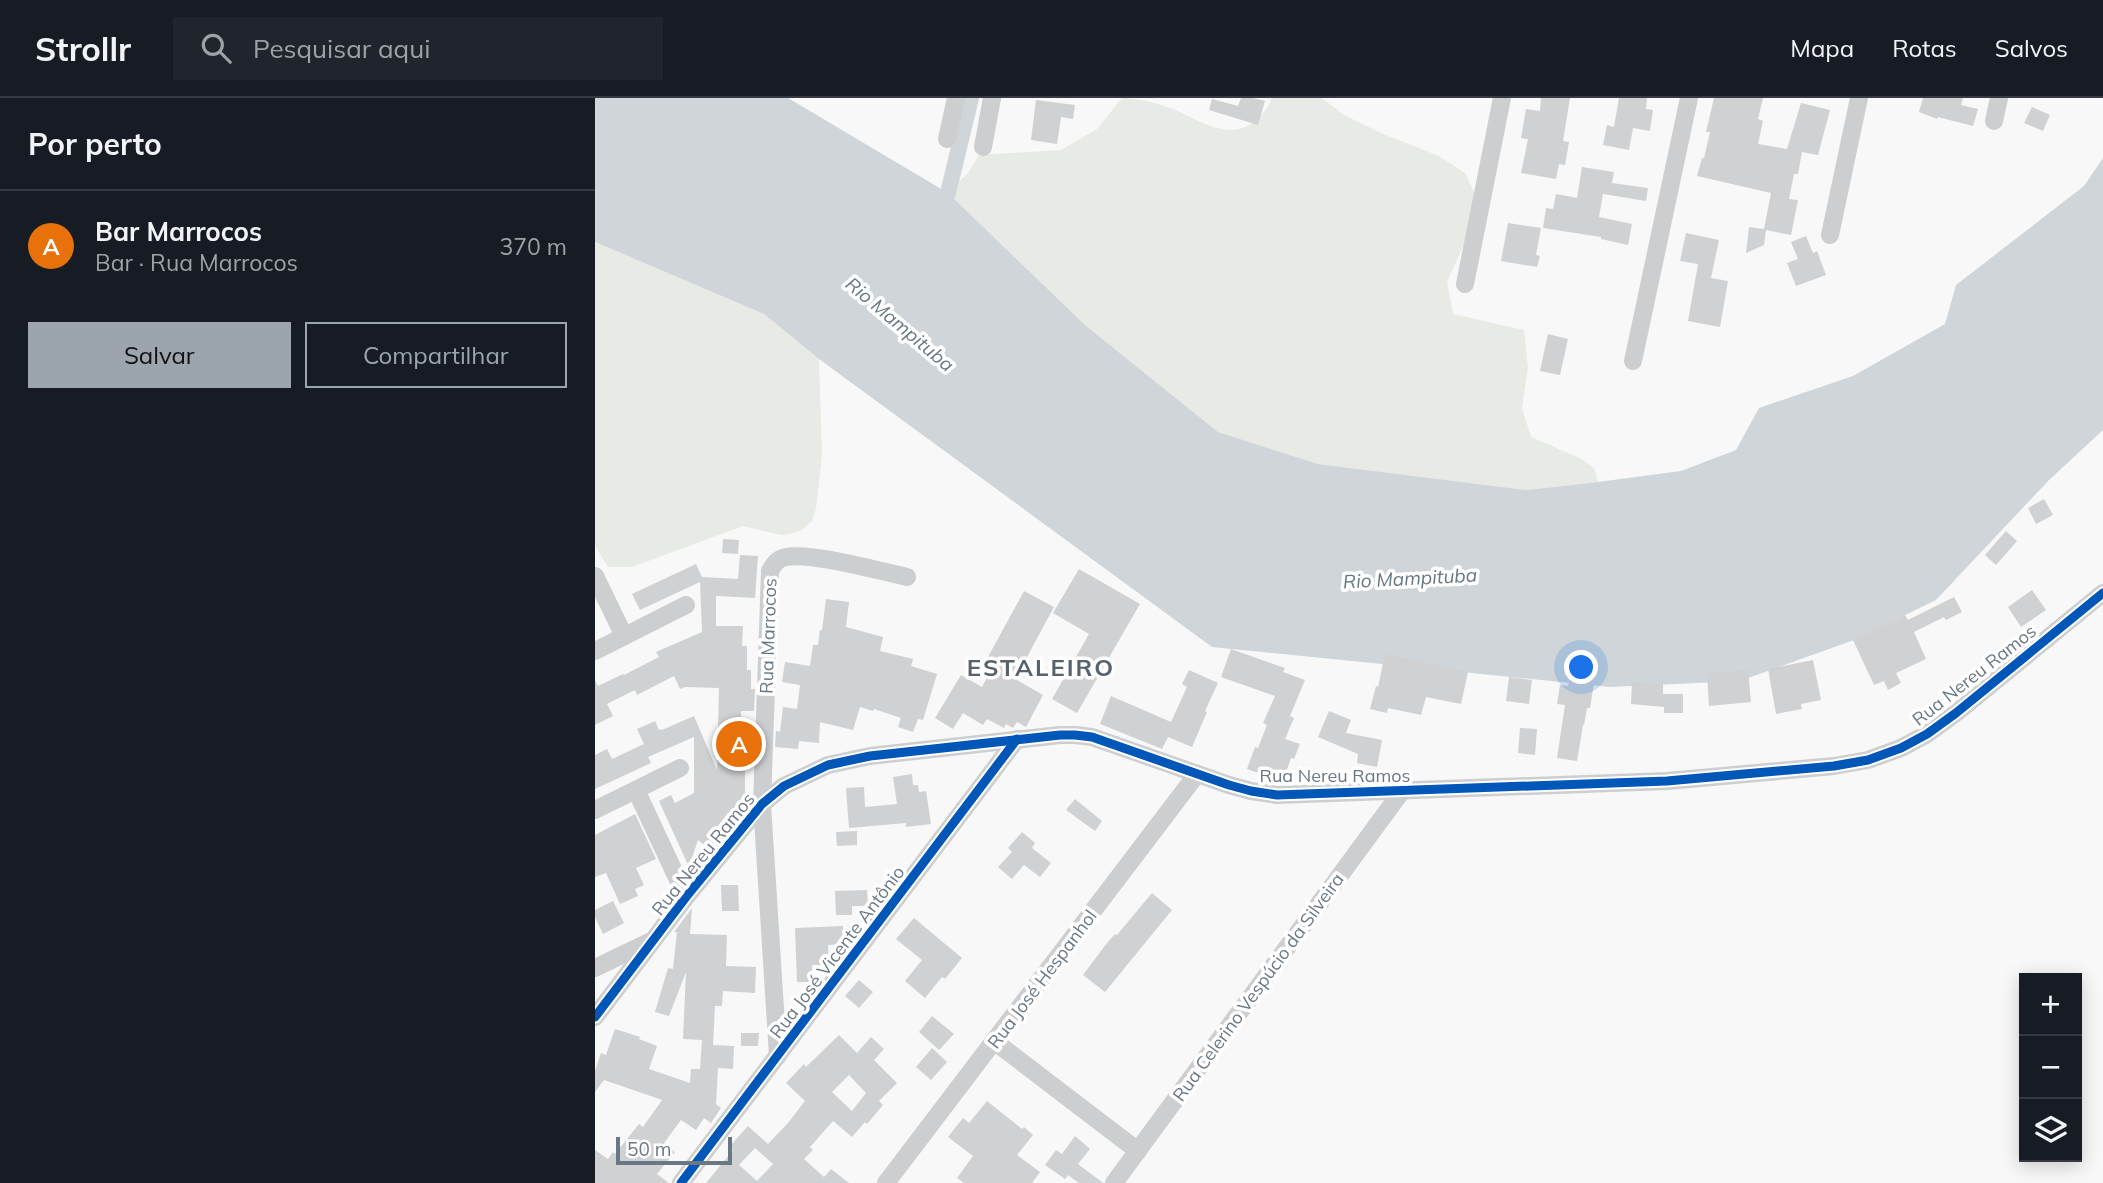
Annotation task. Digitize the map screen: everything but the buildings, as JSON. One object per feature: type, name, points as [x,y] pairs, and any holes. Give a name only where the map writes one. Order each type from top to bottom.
[{"type":"street","points":[[947,139],[956,98]]},
{"type":"street","points":[[983,146],[992,98]]},
{"type":"street","points":[[1465,284],[1502,98]]},
{"type":"street","points":[[1633,361],[1689,98]]},
{"type":"street","points":[[1830,235],[1859,98]]},
{"type":"street","points":[[1994,121],[1999,98]]},
{"type":"street","name":"Rua Marrocos","points":[[778,1056],[762,804],[770,571],[775,562],[785,557],[807,557],[907,577]]},
{"type":"street","points":[[595,576],[624,636]]},
{"type":"street","name":"Rua Nereu Ramos","points":[[595,1017],[762,804],[784,786],[828,765],[870,756],[1060,735],[1092,737],[1251,791],[1277,795],[1709,778],[1834,766],[1868,760],[1901,748],[1927,733],[1956,713],[2103,593]]},
{"type":"street","points":[[595,650],[686,605]]},
{"type":"street","name":"Rua José Vicente Antônio","points":[[681,1183],[1017,739]]},
{"type":"street","points":[[595,810],[680,768]]},
{"type":"street","name":"Rua José Hespanhol","points":[[886,1183],[1197,774]]},
{"type":"street","points":[[636,790],[687,897]]},
{"type":"street","name":"Rua Celerino Vespúcio da Silveira","points":[[1114,1183],[1402,791]]},
{"type":"street","points":[[595,968],[653,940]]},
{"type":"street","points":[[994,1041],[1138,1151]]},
{"type":"shaded area","points":[[1122,98],[1155,103],[1216,128],[1236,130],[1256,120],[1272,98],[1322,98],[1344,115],[1439,156],[1465,173],[1475,194],[1464,244],[1447,282],[1453,314],[1524,330],[1528,368],[1522,408],[1531,437],[1580,458],[1594,468],[1598,482],[1527,490],[1318,464],[1218,432],[1085,325],[948,193],[968,173],[979,155],[1061,150],[1097,129]]},
{"type":"shaded area","points":[[595,242],[764,314],[819,359],[822,455],[816,509],[812,521],[802,530],[781,535],[743,526],[632,567],[608,567],[595,546]]},
{"type":"water","name":"Rio Mampituba","points":[[595,98],[788,98],[948,193],[1085,325],[1218,432],[1318,464],[1527,490],[1681,471],[1736,450],[1759,408],[1853,376],[1945,324],[1956,285],[2084,186],[2103,158],[2103,430],[2049,480],[1936,600],[1854,640],[1740,681],[1610,687],[1212,647],[819,359],[764,314],[595,242]]},
{"type":"waterway","points":[[948,193],[971,98]]},
{"type":"cycle path","points":[[595,1017],[686,897],[762,804],[784,786],[828,765],[870,756],[1075,735],[1092,737],[1229,785],[1277,795],[1667,781],[1834,766],[1868,760],[1901,748],[1927,734],[2103,593]]},
{"type":"cycle path","points":[[681,1183],[1017,739]]},
{"type":"place","name":"Bar Marrocos","points":[[739,744]]},
{"type":"district","name":"ESTALEIRO","points":[[1041,667]]}]
